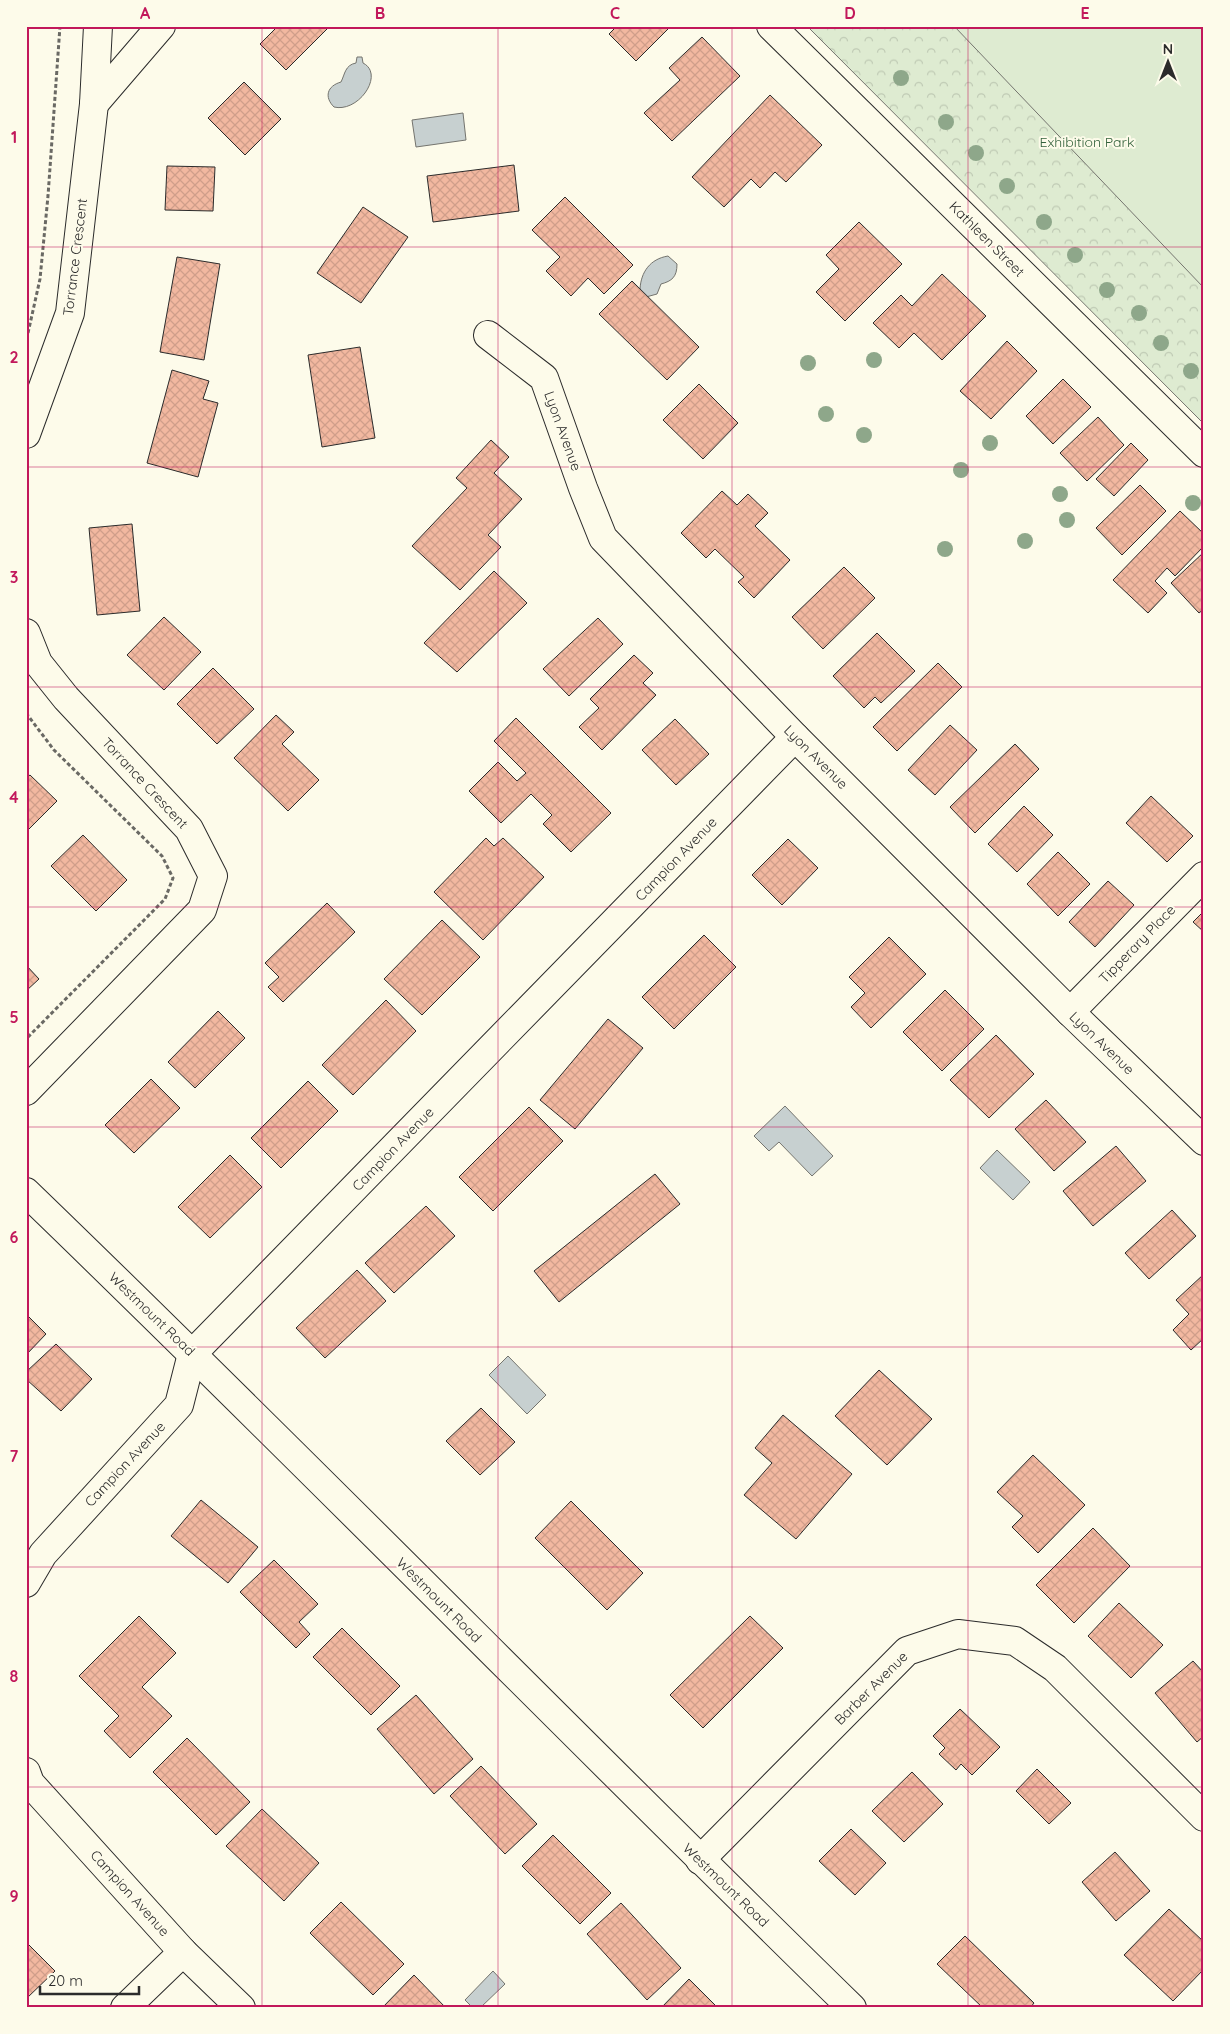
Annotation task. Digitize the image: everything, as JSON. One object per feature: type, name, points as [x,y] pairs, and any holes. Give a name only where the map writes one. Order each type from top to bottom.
[{"type":"street","name":"Torrance Crescent","points":[[26,434],[70,313],[94,104],[98,26]]},
{"type":"street","points":[[94,104],[161,26]]},
{"type":"street","name":"Kathleen Street","points":[[771,26],[1204,453]]},
{"type":"street","name":"Lyon Avenue","points":[[488,335],[544,378],[603,538],[795,737],[1070,1012],[1204,1141]]},
{"type":"street","name":"Torrance Crescent","points":[[26,633],[38,663],[66,698],[189,829],[213,876],[202,910],[26,1091]]},
{"type":"street","name":"Campion Avenue","points":[[26,1584],[43,1554],[179,1405],[192,1354],[795,737]]},
{"type":"street","name":"Tipperary Place","points":[[1070,1012],[1204,876]]},
{"type":"street","name":"Westmount Road","points":[[26,1192],[192,1354],[700,1860],[852,2008]]},
{"type":"street","name":"Barber Avenue","points":[[700,1860],[907,1651],[958,1634],[1015,1641],[1055,1668],[1204,1817]]},
{"type":"street","name":"Campion Avenue","points":[[26,1772],[30,1783],[183,1952],[241,2008]]},
{"type":"street","points":[[125,2008],[183,1952]]},
{"type":"path","points":[[26,338],[40,279],[60,26]]},
{"type":"path","points":[[26,713],[54,750],[162,856],[173,878],[165,899],[26,1039]]},
{"type":"green space","name":"Exhibition Park","points":[[807,26],[1204,26],[1204,424]]},
{"type":"green space","points":[[954,26],[1204,26],[1204,288]]},
{"type":"shaded area","points":[[357,57],[362,57],[363,63],[369,68],[371,75],[370,83],[360,99],[343,107],[334,107],[329,99],[328,92],[333,86],[341,82],[347,68],[356,63]]},
{"type":"shaded area","points":[[463,113],[466,140],[416,147],[412,120]]},
{"type":"shaded area","points":[[668,256],[677,264],[675,275],[671,280],[661,284],[657,294],[646,297],[640,289],[642,277],[651,263]]},
{"type":"shaded area","points":[[785,1106],[833,1156],[812,1176],[779,1142],[769,1151],[754,1136]]},
{"type":"shaded area","points":[[997,1150],[1030,1182],[1013,1200],[980,1168]]},
{"type":"shaded area","points":[[508,1356],[546,1395],[527,1414],[489,1375]]},
{"type":"shaded area","points":[[493,1971],[505,1984],[480,2008],[473,2008],[465,2000]]},
{"type":"building","points":[[278,26],[330,26],[286,70],[260,44]]},
{"type":"building","points":[[617,26],[671,26],[636,61],[609,34]]},
{"type":"building","points":[[702,37],[740,76],[672,141],[644,113],[680,80],[669,68]]},
{"type":"building","points":[[244,82],[281,119],[245,155],[208,118]]},
{"type":"building","points":[[770,95],[822,145],[786,182],[775,172],[760,188],[751,179],[724,207],[692,177]]},
{"type":"building","points":[[514,165],[519,211],[433,222],[427,176]]},
{"type":"building","points":[[167,166],[215,167],[213,211],[165,210]]},
{"type":"building","points":[[565,197],[633,265],[604,294],[588,278],[571,296],[546,271],[560,257],[532,230]]},
{"type":"building","points":[[363,207],[408,237],[361,303],[317,273]]},
{"type":"building","points":[[859,222],[902,264],[845,321],[816,292],[839,269],[826,255]]},
{"type":"building","points":[[177,257],[220,264],[204,360],[160,352]]},
{"type":"building","points":[[942,274],[986,316],[942,360],[914,333],[899,348],[873,323],[901,295],[912,306]]},
{"type":"building","points":[[632,281],[699,347],[667,380],[599,314]]},
{"type":"building","points":[[1007,341],[1037,371],[991,419],[960,391]]},
{"type":"building","points":[[360,347],[375,438],[322,447],[308,355]]},
{"type":"building","points":[[172,370],[209,381],[203,399],[218,403],[198,477],[147,463]]},
{"type":"building","points":[[1063,379],[1091,407],[1053,444],[1026,416]]},
{"type":"building","points":[[699,384],[738,423],[703,459],[663,420]]},
{"type":"building","points":[[1098,417],[1124,445],[1087,481],[1060,453]]},
{"type":"building","points":[[491,440],[509,457],[494,473],[522,499],[488,535],[501,547],[460,590],[412,546],[467,488],[456,478]]},
{"type":"building","points":[[1131,443],[1148,460],[1114,496],[1096,479]]},
{"type":"building","points":[[1140,485],[1166,511],[1122,555],[1096,528]]},
{"type":"building","points":[[722,491],[737,505],[748,494],[768,513],[755,526],[790,560],[754,598],[738,582],[744,577],[715,549],[706,558],[681,533]]},
{"type":"building","points":[[1180,511],[1204,534],[1204,546],[1175,576],[1167,568],[1155,581],[1167,593],[1148,613],[1113,580]]},
{"type":"building","points":[[132,524],[140,611],[97,615],[89,528]]},
{"type":"building","points":[[1204,552],[1204,609],[1199,613],[1171,583]]},
{"type":"building","points":[[844,567],[875,598],[823,649],[792,617]]},
{"type":"building","points":[[494,571],[527,603],[457,672],[424,643]]},
{"type":"building","points":[[164,617],[201,652],[164,690],[127,655]]},
{"type":"building","points":[[598,618],[623,644],[569,696],[543,669]]},
{"type":"building","points":[[877,633],[915,671],[881,703],[875,697],[864,708],[833,676]]},
{"type":"building","points":[[634,655],[653,673],[643,683],[656,695],[602,750],[579,727],[599,708],[590,699]]},
{"type":"building","points":[[938,663],[962,687],[897,751],[873,727]]},
{"type":"building","points":[[213,668],[254,709],[217,744],[177,704]]},
{"type":"building","points":[[276,715],[294,732],[282,744],[319,780],[288,811],[234,758]]},
{"type":"building","points":[[516,718],[611,813],[571,852],[543,824],[552,815],[531,794],[501,823],[469,791],[498,762],[517,781],[526,773],[494,741]]},
{"type":"building","points":[[675,719],[709,754],[676,785],[642,750]]},
{"type":"building","points":[[950,725],[977,750],[935,795],[908,770]]},
{"type":"building","points":[[1015,744],[1039,769],[975,833],[950,807]]},
{"type":"building","points":[[30,775],[57,801],[26,832],[26,778]]},
{"type":"building","points":[[1151,796],[1193,836],[1167,862],[1126,823]]},
{"type":"building","points":[[1024,806],[1053,835],[1017,872],[988,844]]},
{"type":"building","points":[[83,835],[127,880],[96,911],[51,866]]},
{"type":"building","points":[[486,838],[494,846],[503,838],[544,877],[483,940],[434,892]]},
{"type":"building","points":[[788,839],[818,868],[782,905],[752,875]]},
{"type":"building","points":[[1058,852],[1090,884],[1058,916],[1027,884]]},
{"type":"building","points":[[1108,881],[1134,905],[1095,947],[1069,922]]},
{"type":"building","points":[[327,903],[355,932],[283,1002],[268,987],[279,977],[265,963]]},
{"type":"building","points":[[1204,911],[1204,932],[1193,922]]},
{"type":"building","points":[[442,920],[480,957],[422,1015],[384,979]]},
{"type":"building","points":[[704,935],[736,967],[674,1029],[642,997]]},
{"type":"building","points":[[889,937],[926,974],[871,1028],[851,1007],[865,993],[849,977]]},
{"type":"building","points":[[26,965],[39,979],[26,991]]},
{"type":"building","points":[[945,990],[984,1029],[942,1071],[903,1032]]},
{"type":"building","points":[[386,1000],[416,1031],[353,1095],[322,1065]]},
{"type":"building","points":[[218,1011],[245,1038],[195,1088],[168,1062]]},
{"type":"building","points":[[608,1019],[643,1048],[575,1129],[540,1100]]},
{"type":"building","points":[[996,1035],[1034,1074],[989,1118],[950,1080]]},
{"type":"building","points":[[151,1079],[180,1108],[134,1153],[105,1125]]},
{"type":"building","points":[[308,1081],[338,1111],[281,1168],[251,1138]]},
{"type":"building","points":[[1046,1100],[1086,1142],[1054,1171],[1015,1129]]},
{"type":"building","points":[[529,1107],[563,1141],[493,1211],[459,1177]]},
{"type":"building","points":[[1116,1146],[1146,1181],[1093,1226],[1063,1191]]},
{"type":"building","points":[[230,1155],[262,1187],[210,1238],[178,1207]]},
{"type":"building","points":[[655,1174],[680,1204],[559,1302],[534,1271]]},
{"type":"building","points":[[426,1206],[455,1236],[394,1293],[365,1263]]},
{"type":"building","points":[[1172,1210],[1196,1236],[1149,1279],[1125,1253]]},
{"type":"building","points":[[357,1270],[386,1301],[325,1358],[296,1328]]},
{"type":"building","points":[[1204,1274],[1204,1338],[1191,1350],[1173,1330],[1189,1314],[1176,1300]]},
{"type":"building","points":[[26,1314],[46,1334],[26,1355]]},
{"type":"building","points":[[56,1344],[92,1379],[61,1411],[26,1379],[26,1372]]},
{"type":"building","points":[[879,1370],[932,1419],[887,1465],[835,1416]]},
{"type":"building","points":[[481,1408],[515,1442],[480,1475],[446,1441]]},
{"type":"building","points":[[783,1415],[852,1474],[796,1539],[744,1495],[772,1463],[755,1448]]},
{"type":"building","points":[[1033,1455],[1085,1505],[1038,1553],[1012,1527],[1023,1516],[997,1492]]},
{"type":"building","points":[[201,1500],[258,1547],[228,1583],[171,1536]]},
{"type":"building","points":[[571,1501],[643,1573],[607,1610],[535,1538]]},
{"type":"building","points":[[1093,1528],[1130,1566],[1074,1623],[1036,1585]]},
{"type":"building","points":[[274,1560],[318,1604],[299,1622],[310,1634],[296,1648],[240,1592]]},
{"type":"building","points":[[1119,1603],[1163,1645],[1131,1678],[1088,1636]]},
{"type":"building","points":[[139,1616],[176,1653],[142,1687],[172,1716],[130,1758],[104,1731],[119,1716],[79,1676]]},
{"type":"building","points":[[750,1616],[783,1648],[703,1728],[670,1695]]},
{"type":"building","points":[[342,1628],[400,1686],[371,1715],[313,1657]]},
{"type":"building","points":[[1193,1661],[1204,1673],[1204,1736],[1197,1742],[1155,1693]]},
{"type":"building","points":[[416,1695],[473,1759],[434,1794],[377,1729]]},
{"type":"building","points":[[960,1709],[1000,1747],[972,1775],[961,1764],[956,1770],[939,1754],[945,1748],[933,1736]]},
{"type":"building","points":[[187,1738],[250,1802],[216,1835],[153,1772]]},
{"type":"building","points":[[481,1766],[537,1824],[505,1854],[450,1796]]},
{"type":"building","points":[[1037,1769],[1071,1803],[1049,1824],[1016,1791]]},
{"type":"building","points":[[912,1772],[943,1804],[904,1842],[872,1811]]},
{"type":"building","points":[[262,1809],[319,1863],[284,1901],[226,1846]]},
{"type":"building","points":[[851,1829],[886,1863],[855,1895],[819,1861]]},
{"type":"building","points":[[553,1835],[611,1893],[580,1924],[522,1866]]},
{"type":"building","points":[[1115,1852],[1150,1891],[1116,1921],[1082,1882]]},
{"type":"building","points":[[341,1902],[404,1964],[373,1995],[310,1933]]},
{"type":"building","points":[[621,1903],[681,1968],[647,2000],[587,1934]]},
{"type":"building","points":[[1169,1909],[1204,1942],[1204,1969],[1173,2001],[1124,1955]]},
{"type":"building","points":[[965,1936],[1034,2003],[1030,2008],[983,2008],[937,1964]]},
{"type":"building","points":[[26,1942],[55,1971],[26,1999]]},
{"type":"building","points":[[414,1975],[446,2008],[382,2008]]},
{"type":"building","points":[[689,1979],[718,2008],[661,2008]]}]
